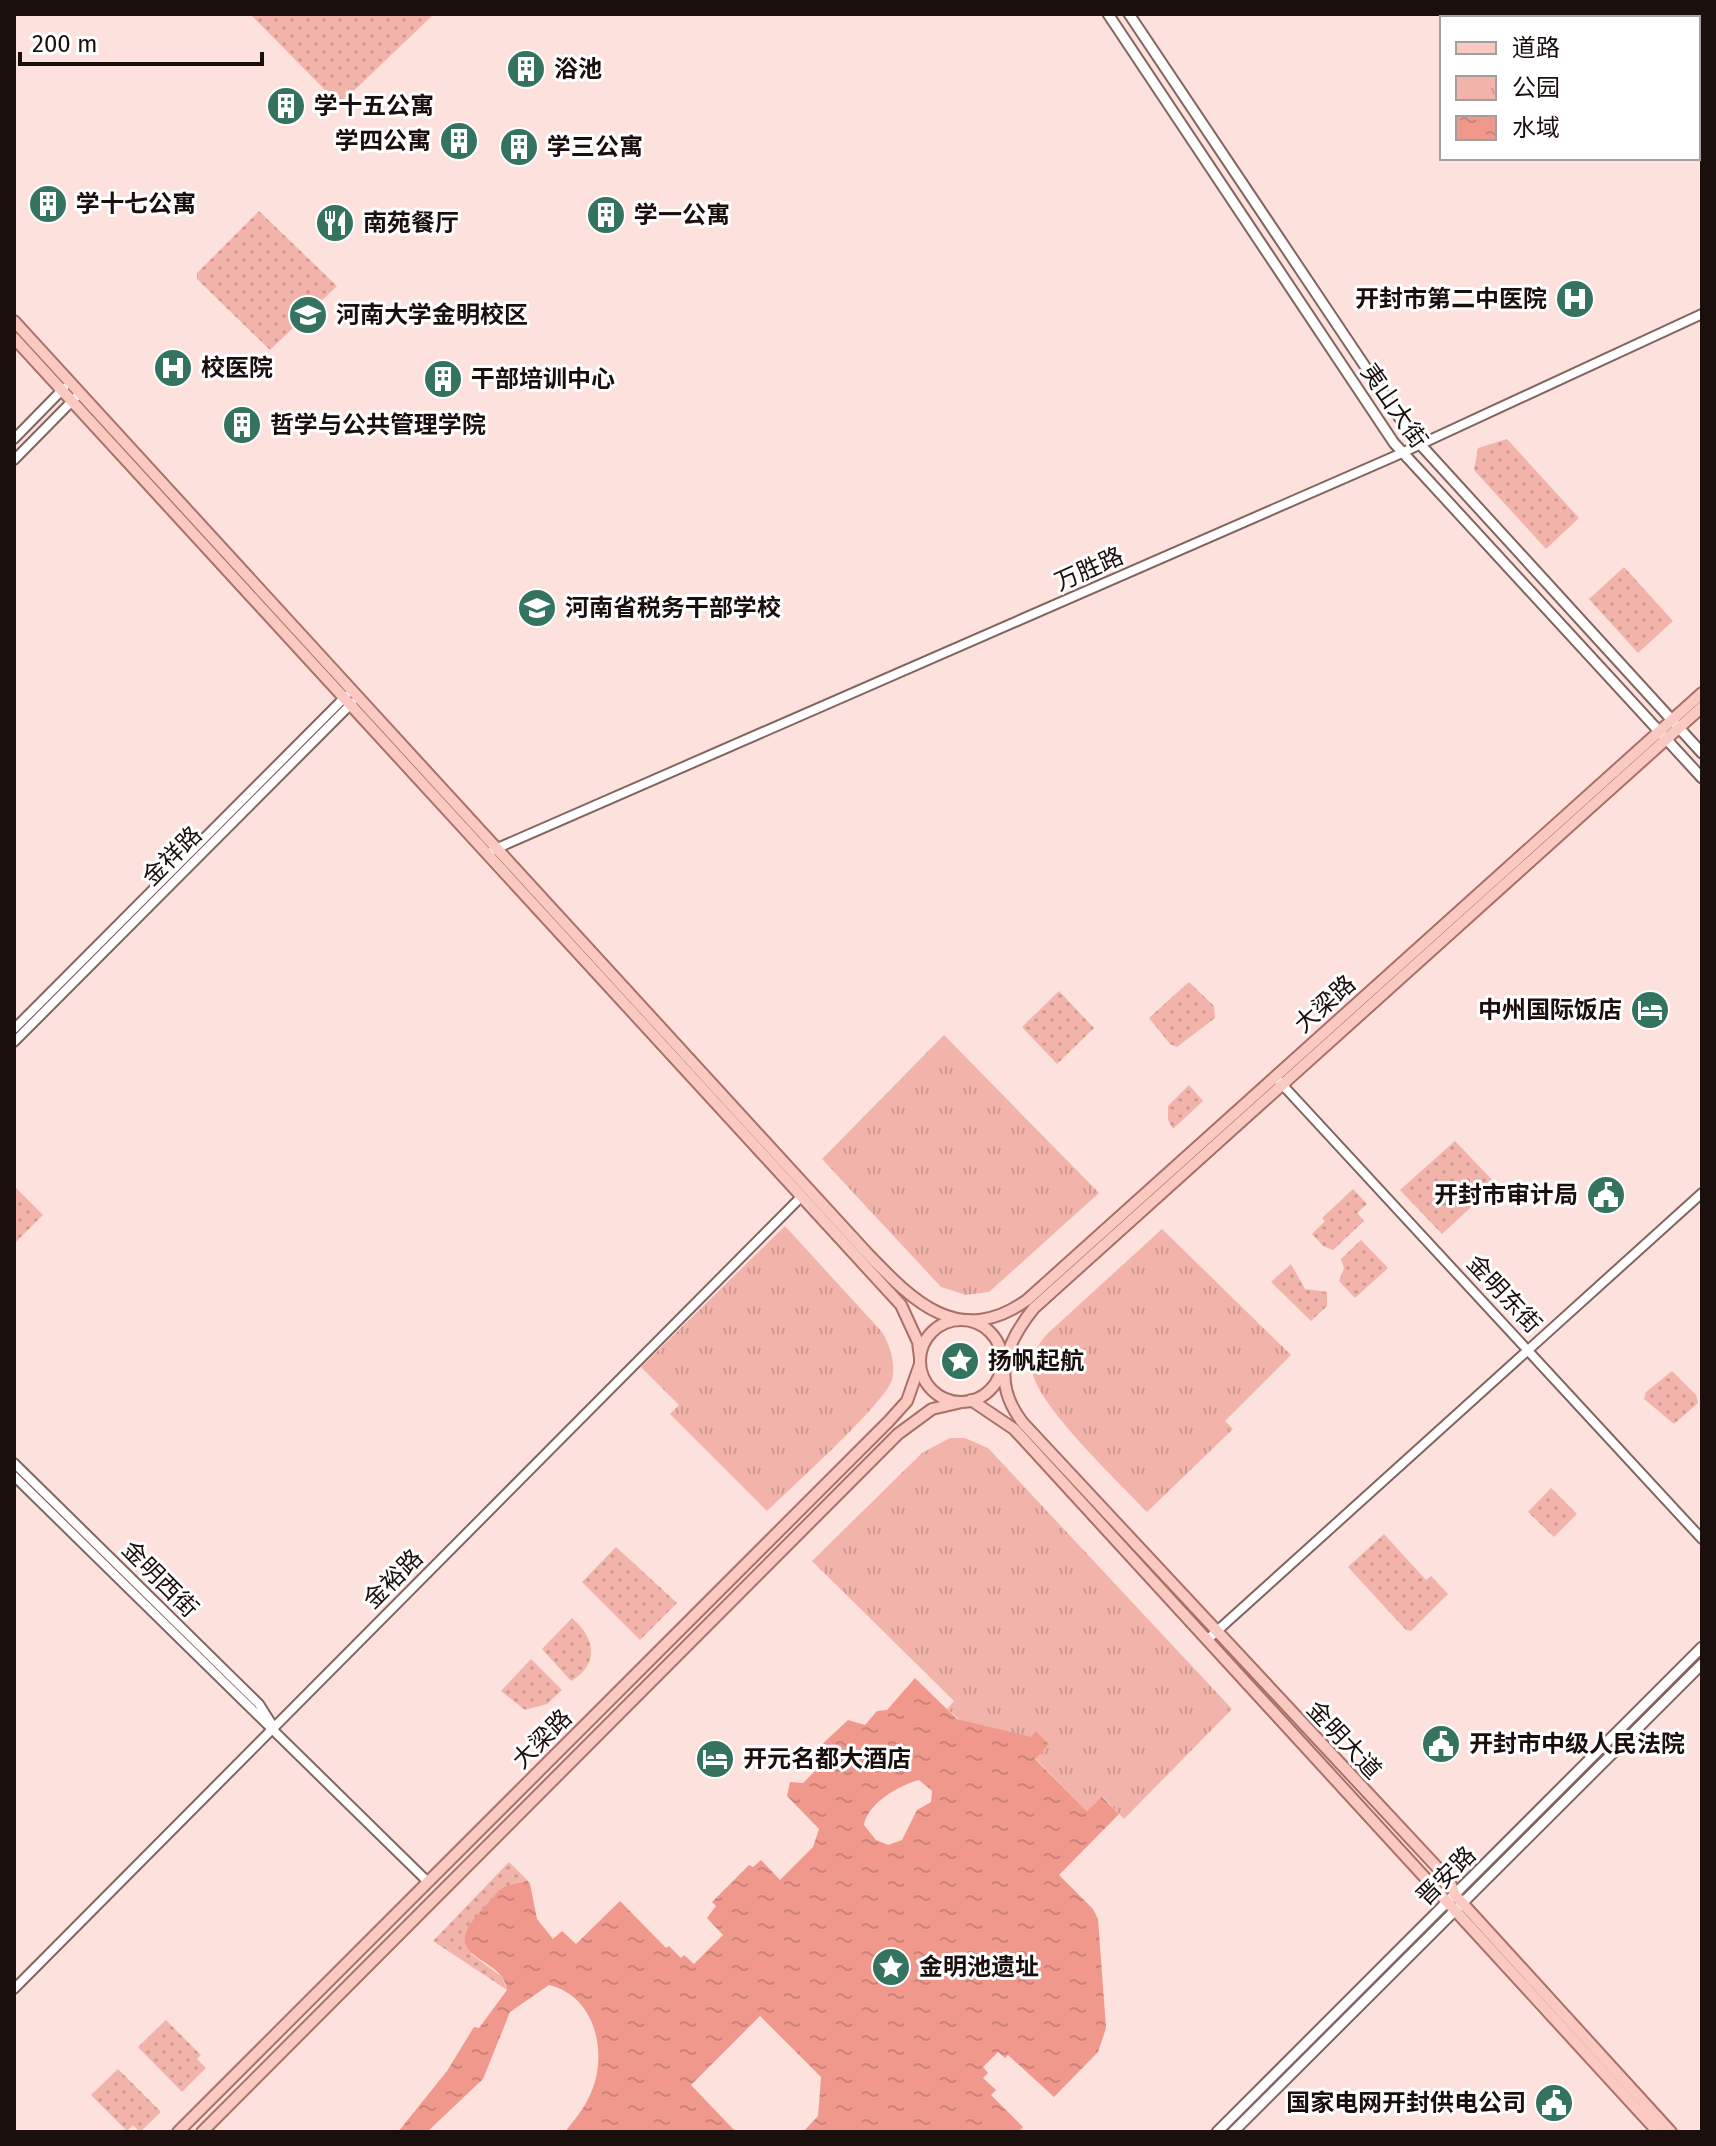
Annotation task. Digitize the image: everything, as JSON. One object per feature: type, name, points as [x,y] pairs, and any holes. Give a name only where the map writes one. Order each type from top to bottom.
[{"type":"main road","name":"夷山大街","points":[[1108,14],[1402,453],[1702,778]]},
{"type":"main road","name":"夷山大街","points":[[1129,14],[1419,445],[1702,753]]},
{"type":"main road","points":[[14,321],[66,386],[351,698],[493,850],[909,1296],[933,1311],[978,1323],[991,1332],[999,1345],[1002,1368],[993,1386],[966,1401],[943,1398],[932,1390],[920,1361],[918,1342],[901,1305],[493,850]]},
{"type":"main road","points":[[14,338],[66,386]]},
{"type":"main road","name":"大梁路","points":[[963,1319],[994,1317],[1027,1300],[1279,1080],[1663,735],[1702,693]]},
{"type":"main road","name":"大梁路","points":[[1675,724],[1702,707]]},
{"type":"main road","name":"大梁路","points":[[1002,1368],[1015,1336],[1034,1308],[1279,1080]]},
{"type":"main road","points":[[920,1361],[923,1344],[936,1328],[963,1319]]},
{"type":"main road","name":"大梁路","points":[[178,2132],[898,1411],[913,1390],[920,1361]]},
{"type":"main road","name":"金明大道","points":[[1002,1368],[1011,1402],[1023,1423],[1449,1880],[1459,1899],[1671,2132]]},
{"type":"main road","name":"大梁路","points":[[202,2132],[898,1434],[932,1409],[966,1401]]},
{"type":"main road","name":"金明大道","points":[[966,1401],[1014,1429],[1658,2132]]},
{"type":"main road","name":"晋安路","points":[[1459,1899],[1702,1647]]},
{"type":"main road","name":"晋安路","points":[[1233,2132],[1459,1899],[1702,1664]]},
{"type":"main road","name":"晋安路","points":[[1217,2132],[1450,1908]]},
{"type":"street","name":"万胜路","points":[[493,850],[1402,453],[1702,314]]},
{"type":"street","points":[[14,439],[66,386]]},
{"type":"street","points":[[14,460],[76,397]]},
{"type":"street","name":"金祥路","points":[[14,1029],[351,698]]},
{"type":"street","name":"金祥路","points":[[14,1042],[351,698]]},
{"type":"street","name":"金明东街","points":[[1279,1080],[1702,1539]]},
{"type":"street","points":[[1207,1640],[1702,1193]]},
{"type":"street","name":"金裕路","points":[[14,1989],[801,1197]]},
{"type":"street","name":"金明西街","points":[[14,1463],[259,1704],[274,1727]]},
{"type":"street","name":"金明西街","points":[[14,1476],[254,1713],[274,1727],[428,1882]]},
{"type":"green space","points":[[250,14],[434,14],[342,102],[332,97]]},
{"type":"green space","points":[[259,211],[337,286],[270,350],[197,279],[197,273]]},
{"type":"green space","points":[[1507,439],[1579,518],[1546,549],[1474,470],[1478,448]]},
{"type":"green space","points":[[1624,567],[1673,621],[1638,653],[1589,599]]},
{"type":"green space","points":[[1189,982],[1214,1006],[1215,1018],[1177,1047],[1170,1044],[1149,1018]]},
{"type":"green space","points":[[1059,991],[1094,1028],[1057,1064],[1022,1027]]},
{"type":"green space","points":[[944,1035],[1099,1193],[989,1292],[966,1295],[941,1287],[822,1159]]},
{"type":"green space","points":[[1189,1085],[1203,1101],[1173,1129],[1168,1120],[1168,1106]]},
{"type":"green space","points":[[1455,1141],[1496,1184],[1442,1234],[1400,1190]]},
{"type":"green space","points":[[14,1186],[43,1215],[14,1244]]},
{"type":"green space","points":[[1353,1189],[1367,1204],[1357,1213],[1364,1221],[1333,1250],[1323,1246],[1312,1234],[1325,1221],[1322,1218]]},
{"type":"green space","points":[[785,1226],[882,1332],[892,1355],[893,1374],[886,1391],[873,1407],[767,1511],[670,1414],[679,1405],[641,1367]]},
{"type":"green space","points":[[1162,1229],[1291,1355],[1225,1421],[1233,1429],[1147,1512],[1062,1422],[1036,1384],[1032,1364],[1046,1335]]},
{"type":"green space","points":[[1361,1240],[1388,1268],[1355,1298],[1339,1281],[1344,1268],[1341,1259]]},
{"type":"green space","points":[[1291,1264],[1305,1289],[1327,1292],[1327,1306],[1311,1321],[1271,1282]]},
{"type":"green space","points":[[1672,1371],[1696,1395],[1698,1403],[1674,1424],[1644,1399],[1646,1392]]},
{"type":"green space","points":[[950,1438],[965,1438],[988,1448],[1232,1709],[1124,1819],[1103,1797],[1088,1812],[1035,1758],[1049,1744],[1037,1732],[1031,1738],[960,1720],[947,1709],[954,1701],[812,1561],[922,1453]]},
{"type":"green space","points":[[1551,1488],[1577,1514],[1554,1537],[1528,1512]]},
{"type":"green space","points":[[1384,1534],[1426,1580],[1431,1576],[1448,1594],[1411,1631],[1406,1630],[1348,1567]]},
{"type":"green space","points":[[616,1547],[677,1603],[640,1640],[582,1582]]},
{"type":"green space","points":[[572,1618],[585,1633],[591,1650],[587,1666],[571,1681],[542,1649]]},
{"type":"green space","points":[[531,1659],[562,1690],[547,1704],[525,1710],[501,1691]]},
{"type":"green space","points":[[509,1862],[527,1880],[513,1886],[471,1954],[502,1977],[507,1990],[433,1941]]},
{"type":"green space","points":[[166,2020],[201,2055],[197,2059],[206,2068],[182,2092],[138,2047]]},
{"type":"green space","points":[[118,2069],[161,2112],[140,2132],[133,2125],[127,2131],[91,2095]]},
{"type":"water","points":[[915,1678],[957,1719],[1031,1737],[1036,1731],[1049,1744],[1035,1759],[1087,1811],[1102,1797],[1119,1814],[1059,1875],[1093,1909],[1098,1919],[1106,2028],[1098,2052],[1054,2097],[1008,2055],[1005,2058],[998,2052],[983,2067],[988,2073],[983,2078],[996,2090],[991,2095],[1023,2127],[1018,2132],[803,2132],[818,2116],[821,2077],[760,2016],[691,2085],[736,2132],[565,2132],[590,2095],[596,2079],[598,2046],[588,2014],[578,2001],[565,1991],[549,1985],[510,2012],[483,2079],[427,2132],[398,2132],[447,2071],[474,2027],[479,2028],[507,1990],[503,1978],[475,1956],[465,1939],[468,1927],[500,1890],[527,1880],[537,1919],[553,1939],[562,1931],[576,1944],[620,1901],[666,1948],[669,1946],[681,1958],[684,1955],[694,1964],[723,1935],[707,1918],[716,1906],[712,1902],[749,1865],[753,1867],[761,1860],[780,1880],[813,1847],[819,1829],[787,1796],[790,1782],[803,1783],[817,1769],[817,1749],[848,1720],[865,1725],[877,1711],[887,1710]],"holes":[[[919,1780],[932,1791],[931,1802],[917,1810],[902,1840],[888,1845],[876,1840],[864,1825],[877,1803],[902,1786]]]},
{"type":"place","name":"浴池","points":[[526,69]]},
{"type":"place","name":"学十五公寓","points":[[286,106]]},
{"type":"place","name":"学四公寓","points":[[459,141]]},
{"type":"place","name":"学三公寓","points":[[519,147]]},
{"type":"place","name":"学十七公寓","points":[[48,204]]},
{"type":"place","name":"学一公寓","points":[[606,215]]},
{"type":"place","name":"南苑餐厅","points":[[335,223]]},
{"type":"place","name":"开封市第二中医院","points":[[1575,299]]},
{"type":"place","name":"河南大学金明校区","points":[[308,315]]},
{"type":"place","name":"校医院","points":[[173,368]]},
{"type":"place","name":"干部培训中心","points":[[443,379]]},
{"type":"place","name":"哲学与公共管理学院","points":[[242,425]]},
{"type":"place","name":"河南省税务干部学校","points":[[537,608]]},
{"type":"place","name":"中州国际饭店","points":[[1650,1010]]},
{"type":"place","name":"开封市审计局","points":[[1606,1195]]},
{"type":"place","name":"扬帆起航","points":[[960,1361]]},
{"type":"place","name":"开封市中级人民法院","points":[[1441,1744]]},
{"type":"place","name":"开元名都大酒店","points":[[715,1759]]},
{"type":"place","name":"金明池遗址","points":[[891,1967]]},
{"type":"place","name":"国家电网开封供电公司","points":[[1554,2103]]}]
